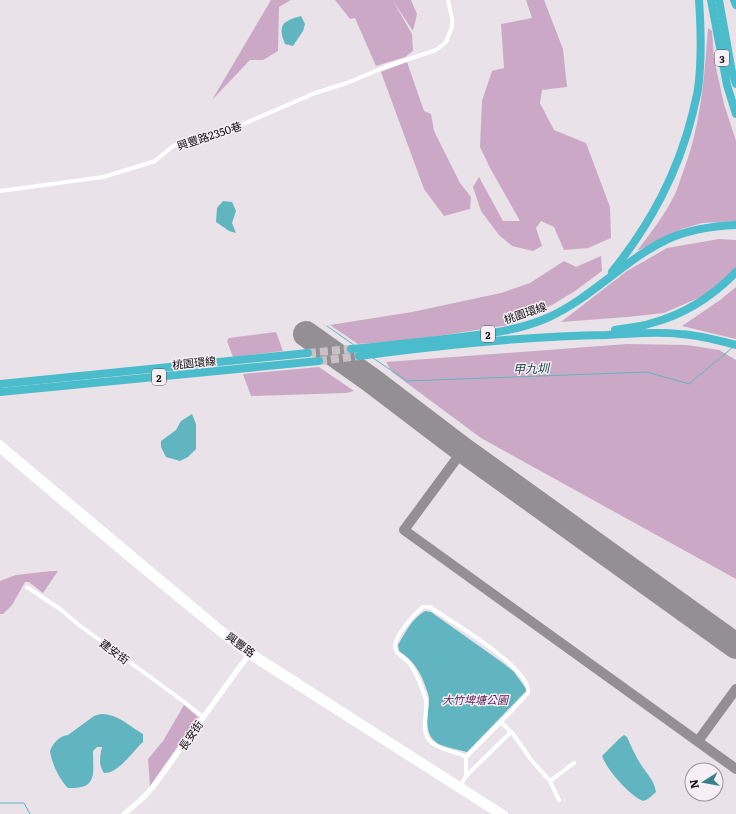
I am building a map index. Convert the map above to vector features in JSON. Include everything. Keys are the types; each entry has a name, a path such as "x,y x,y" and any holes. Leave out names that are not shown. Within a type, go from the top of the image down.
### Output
{"highway":[{"path":"603,283 641,233 665,191 688,134 698,89 701,41 699,0"},
{"name":"3","path":"711,0 727,85 736,114"},
{"name":"3","path":"719,0 732,72 736,84"},
{"path":"734,0 736,5"},
{"name":"桃園環線","path":"590,334 361,352 516,329 548,318 570,305 647,251 669,238 692,230 716,226 736,225"},
{"path":"590,334 650,324 671,317 709,297 736,272"},
{"path":"590,334 679,333 706,337 735,344"},
{"name":"桃園環線","path":"0,384 308,354"},
{"name":"桃園環線","path":"0,392 319,361"}],"main road":[{"name":"興豐路","path":"0,443 250,654 505,814"},
{"name":"興豐路","path":"0,450 119,550 250,654 497,814"}],"street":[{"name":"興豐路2350巷","path":"0,191 103,177 136,168 155,161 173,146 225,132 315,92 347,83 436,50 446,42 452,27 448,0"},
{"name":"建安街","path":"27,587 60,609 79,625 203,717"},
{"path":"466,757 432,743 427,737 425,731 426,700 418,676 409,662 396,652 396,643 405,627 416,612 423,607 430,607 506,659 528,684 528,693 466,757 466,776"},
{"name":"長安街","path":"124,814 143,798 153,787 250,654"},
{"path":"501,722 511,732 532,761 550,781 559,800"},
{"path":"461,786 466,776 511,732"},
{"path":"550,781 574,763"}],"shaded area":[{"path":"271,0 291,0 279,7 278,51 263,60 250,60 212,100"},
{"path":"335,0 411,0 417,14 413,31 393,1 412,34 413,51 405,57 376,66 355,18 350,19"},
{"path":"526,0 544,0 563,49 567,87 542,90 540,103 554,130 586,143 610,207 611,238 588,248 564,250 554,227 541,221 536,228 542,246 533,251 512,246 499,235 481,211 473,187 479,177 503,221 520,221 480,147 482,101 492,71 504,68 501,24 532,18"},
{"path":"708,28 712,31 714,59 724,104 736,141 736,221 702,223 682,229 637,251 661,219 673,198 694,139 701,103"},
{"path":"407,62 424,111 431,114 434,131 460,183 471,197 470,209 444,216 424,189 381,72"},
{"path":"719,239 736,240 736,270 703,296 664,313 561,322 627,271 667,248"},
{"path":"601,256 602,271 575,291 552,305 509,325 412,340 358,344 330,325 412,312 501,293 530,283 564,261 576,267"},
{"path":"736,287 736,339 682,326 720,300"},
{"path":"276,332 283,351 233,357 227,341 229,338"},
{"path":"627,344 687,345 719,350 736,360 736,579 481,438 392,372 386,362"},
{"path":"319,367 354,391 346,393 251,396 243,374"},
{"path":"58,571 43,593 29,582 25,582 12,605 3,614 0,614 0,581 16,575"},
{"path":"184,705 198,717 150,786 148,759 163,741"}],"water":[{"path":"301,16 305,24 303,31 293,46 285,44 282,32 283,25 290,20"},
{"path":"223,201 232,202 236,211 232,223 236,233 229,231 216,222 217,208"},
{"path":"192,414 196,424 196,449 188,457 180,461 166,457 161,447 161,441 176,430 181,421"},
{"name":"大竹埤塘公園","path":"425,611 431,612 503,663 514,672 527,690 467,752 443,746 432,739 429,734 427,722 429,698 424,682 412,662 399,651 398,645 407,630 416,618"},
{"path":"101,714 118,718 143,734 143,742 115,770 104,773 100,764 102,747 97,747 93,751 93,773 89,783 78,788 68,788 54,766 50,751 51,748 59,738 68,735 94,716"},
{"path":"624,735 627,737 637,758 652,780 655,788 656,792 648,799 643,801 637,798 619,782 602,756"}],"waterway":[{"name":"甲九圳","path":"327,326 354,345"},
{"name":"甲九圳","path":"373,358 407,381 647,372 689,384 732,348"},
{"path":"0,803 24,803 30,814"}],"taxiway":[{"path":"463,450 404,530 736,769"},
{"path":"698,741 736,689"}],"runway":[{"path":"306,334 371,380 463,450 736,646"}],"tunnel":[{"path":"308,353 351,349"},
{"path":"319,361 359,356"}]}
